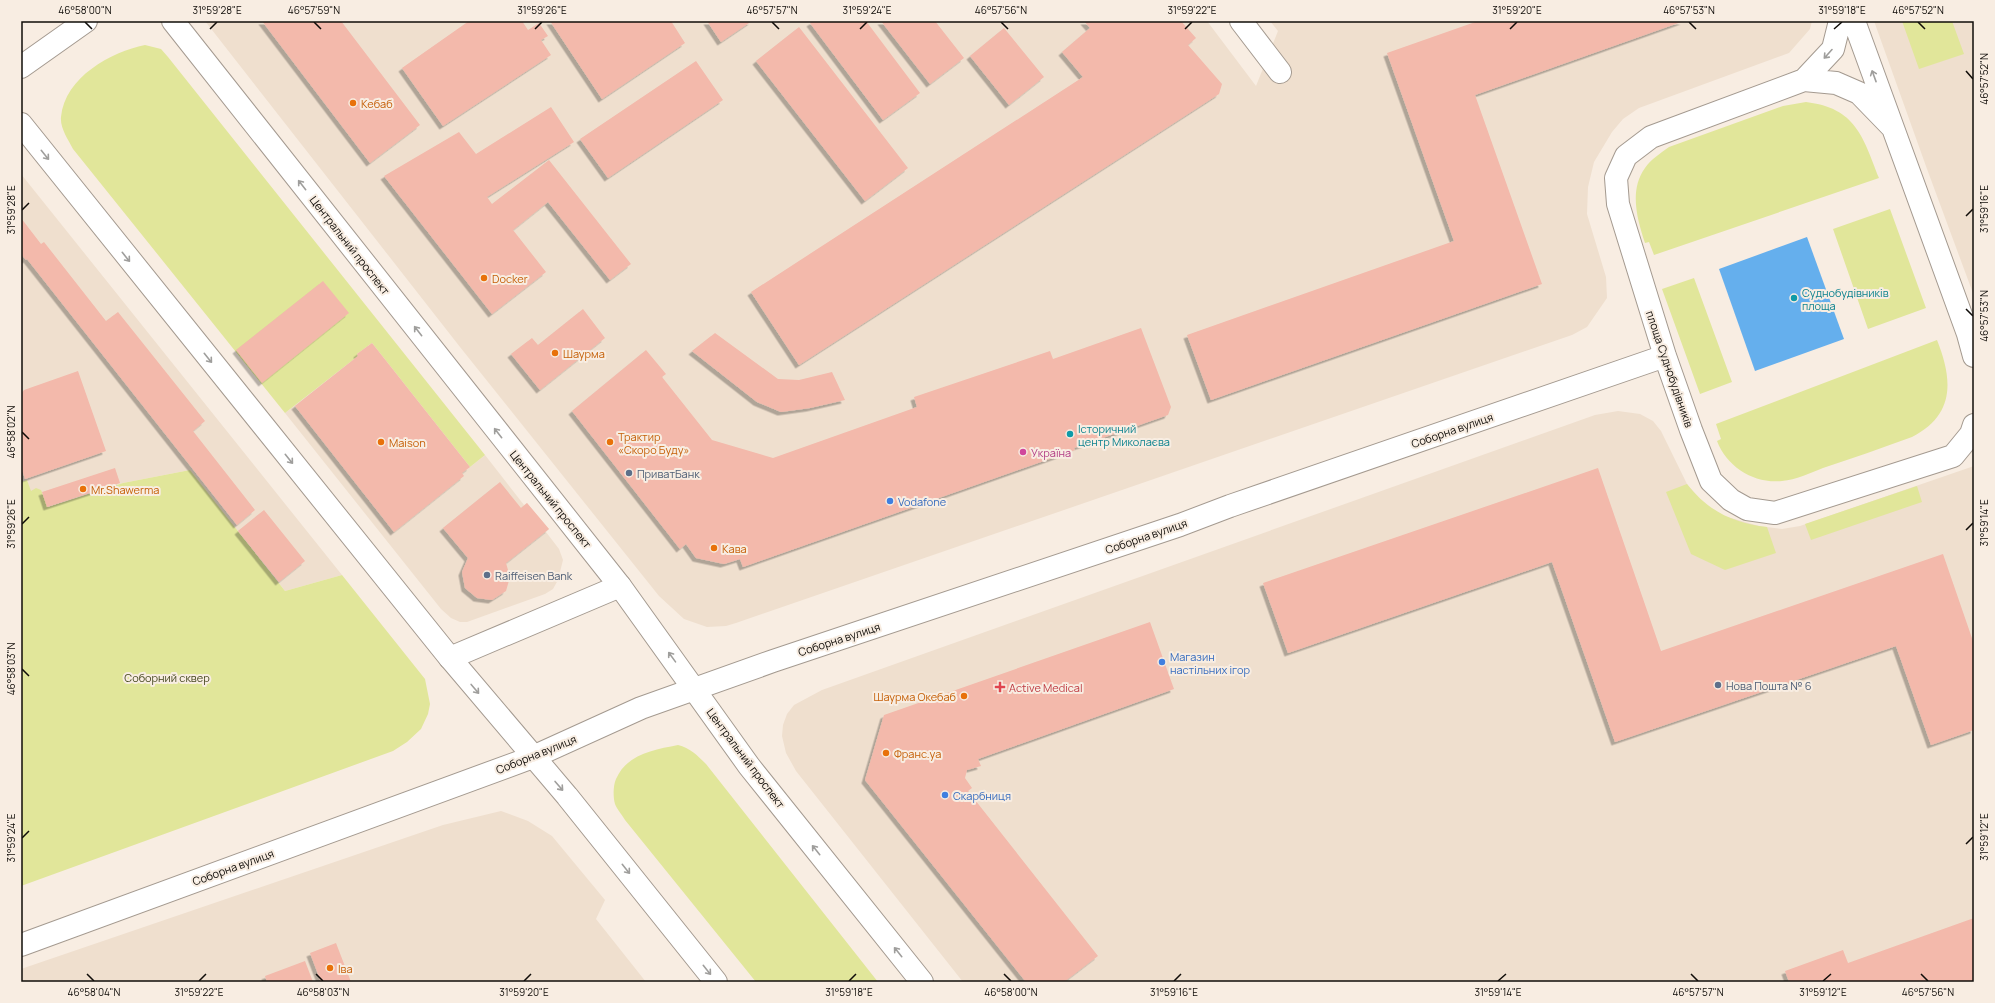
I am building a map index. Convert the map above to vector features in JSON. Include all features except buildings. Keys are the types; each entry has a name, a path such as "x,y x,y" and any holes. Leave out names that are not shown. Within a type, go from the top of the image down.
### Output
{"street":[{"path":"21,67 86,21"},
{"name":"Центральний проспект","path":"173,21 620,586 750,766 922,982"},
{"path":"1240,21 1280,72"},
{"name":"площа Суднобудівників","path":"1804,80 1833,49 1840,21"},
{"path":"1854,21 1891,126"},
{"name":"площа Суднобудівників","path":"1974,356 1968,334 1891,126 1859,93 1836,83 1804,80 1651,137 1626,156 1616,178 1618,204 1665,356 1691,430 1711,481 1731,500 1747,509 1775,513 1953,456 1970,434 1974,425"},
{"path":"21,124 450,658 572,802 716,982"},
{"name":"Соборна вулиця","path":"21,945 533,757 641,708 1180,525 1230,506 1665,356"},
{"path":"450,658 620,586"}],"shaded area":[{"path":"205,21 1207,21 1256,86 1278,31 1270,21 1812,21 1810,29 1789,53 1639,108 1623,119 1612,132 1594,162 1588,187 1587,214 1606,277 1607,298 1587,327 1572,335 736,623 726,626 707,627 684,619 659,596 460,347"},
{"path":"1874,21 1974,21 1974,296 1927,169"},
{"path":"21,174 342,575 285,591 190,470 123,483 47,507 42,492 30,491 27,480 21,482"},
{"path":"372,343 470,467 485,455 524,505 527,503 549,529 546,532 559,549 563,560 558,580 553,589 545,594 467,622 460,622 451,618 441,609 285,413 358,356 357,354"},
{"path":"1618,411 1640,414 1653,421 1661,431 1687,484 1704,504 1724,516 1759,526 1782,529 1800,526 1974,466 1974,982 963,982 796,771 786,753 782,736 783,725 787,714 794,705 822,690 1595,415"},
{"path":"501,811 528,821 552,836 605,900 596,919 646,982 21,982 21,969 443,825"}],"green space":[{"path":"1902,21 1952,21 1964,54 1919,69"},
{"path":"145,45 161,49 168,57 485,455 470,467 372,343 357,354 358,356 285,413 73,149 61,121 64,103 71,90 80,78 105,60 132,48"},
{"path":"1806,102 1823,105 1847,118 1862,138 1879,178 1654,255 1649,242 1645,243 1639,224 1636,205 1637,186 1640,177 1650,162 1669,147 1783,106"},
{"path":"1890,209 1926,308 1868,329 1833,229"},
{"path":"1694,278 1732,382 1700,394 1662,289"},
{"path":"1937,340 1946,369 1947,395 1943,407 1936,418 1926,428 1912,437 1798,478 1782,481 1761,480 1743,472 1727,459 1717,441 1721,439 1716,424"},
{"name":"Соборний сквер","path":"190,470 285,591 342,575 425,679 430,704 428,714 421,729 407,742 393,751 21,886 21,482 27,480 31,491 36,488 41,490 48,507 123,483"},
{"path":"1687,484 1704,502 1722,514 1732,519 1767,527 1776,553 1725,570 1691,554 1666,492"},
{"path":"1917,486 1922,502 1811,540 1805,524"},
{"path":"678,745 690,750 706,764 878,982 756,982 625,820 615,804 615,782 627,764 642,754 650,751"}],"water":[{"path":"1807,237 1844,339 1755,371 1719,269"}],"place":[{"name":"Кебаб","path":"353,103"},
{"name":"Docker","path":"484,278"},
{"name":"Суднобудівників площа","path":"1794,298"},
{"name":"Шаурма","path":"555,353"},
{"name":"Історичний центр Миколаєва","path":"1070,434"},
{"name":"Maison","path":"381,442"},
{"name":"Трактир «Скоро Буду»","path":"610,442"},
{"name":"Україна","path":"1023,452"},
{"name":"ПриватБанк","path":"629,473"},
{"name":"Mr.Shawerma","path":"83,489"},
{"name":"Vodafone","path":"890,501"},
{"name":"Кава","path":"714,548"},
{"name":"Raiffeisen Bank","path":"487,575"},
{"name":"Магазин настільних ігор","path":"1162,662"},
{"name":"Нова Пошта № 6","path":"1718,685"},
{"name":"Active Medical","path":"1000,687"},
{"name":"Шаурма Окебаб","path":"964,696"},
{"name":"Франс.уа","path":"886,753"},
{"name":"Скарбниця","path":"945,795"},
{"name":"Іва","path":"330,968"}]}
